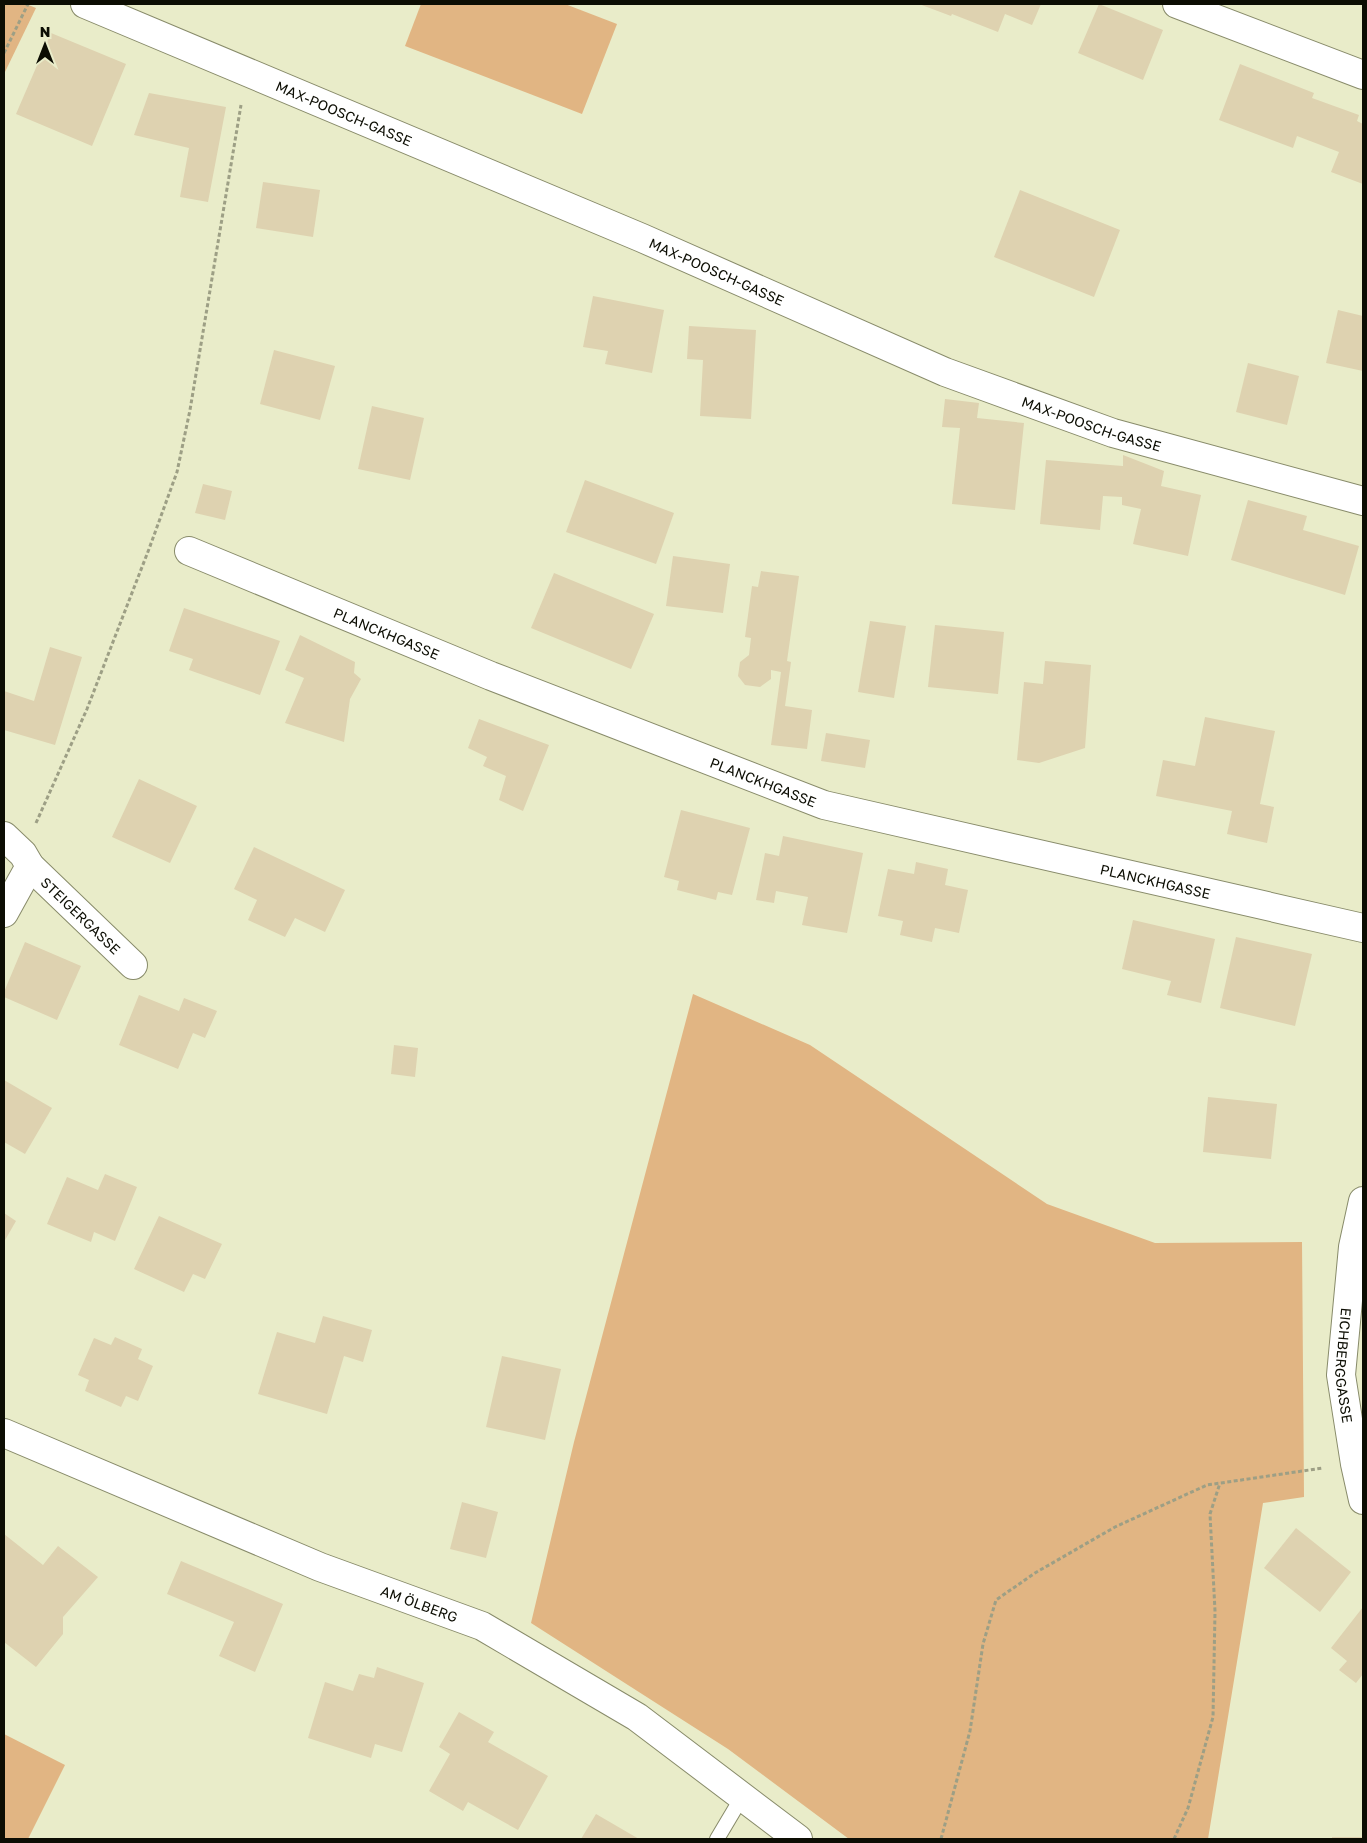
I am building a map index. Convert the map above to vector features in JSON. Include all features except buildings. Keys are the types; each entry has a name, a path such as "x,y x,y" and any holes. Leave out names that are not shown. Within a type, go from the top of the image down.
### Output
{"street":[{"name":"MAX-POOSCH-GASSE","path":"85,4 642,238 944,372 1113,433 1363,501"},
{"path":"1177,4 1363,75"},
{"name":"PLANCKHGASSE","path":"190,550 490,676 824,805 1363,928"},
{"name":"STEIGERGASSE","path":"4,913 19,852"},
{"name":"STEIGERGASSE","path":"19,852 133,965"},
{"name":"EICHBERGGASSE","path":"1363,1201 1353,1248 1341,1375 1354,1464 1363,1500"},
{"name":"AM ÖLBERG","path":"4,1433 320,1567 482,1626 637,1717 798,1839"}],"lane":[{"path":"717,1839 742,1797"}],"path":[{"path":"4,53 28,4"},
{"path":"19,852 87,709 177,472 190,410 247,72"},
{"path":"941,1839 970,1731 983,1644 996,1600 1035,1573 1115,1527 1207,1485 1354,1464"},
{"path":"1174,1839 1188,1808 1213,1717 1215,1611 1210,1514 1220,1483"}],"shaded area":[{"path":"4,4 26,4 36,8 4,74"},
{"path":"421,4 565,4 617,24 582,114 405,46"},
{"path":"693,994 810,1045 1047,1204 1155,1243 1302,1242 1304,1497 1263,1503 1208,1839 849,1839 728,1749 531,1623 574,1442"},
{"path":"4,1734 65,1765 28,1839 4,1839"}]}
